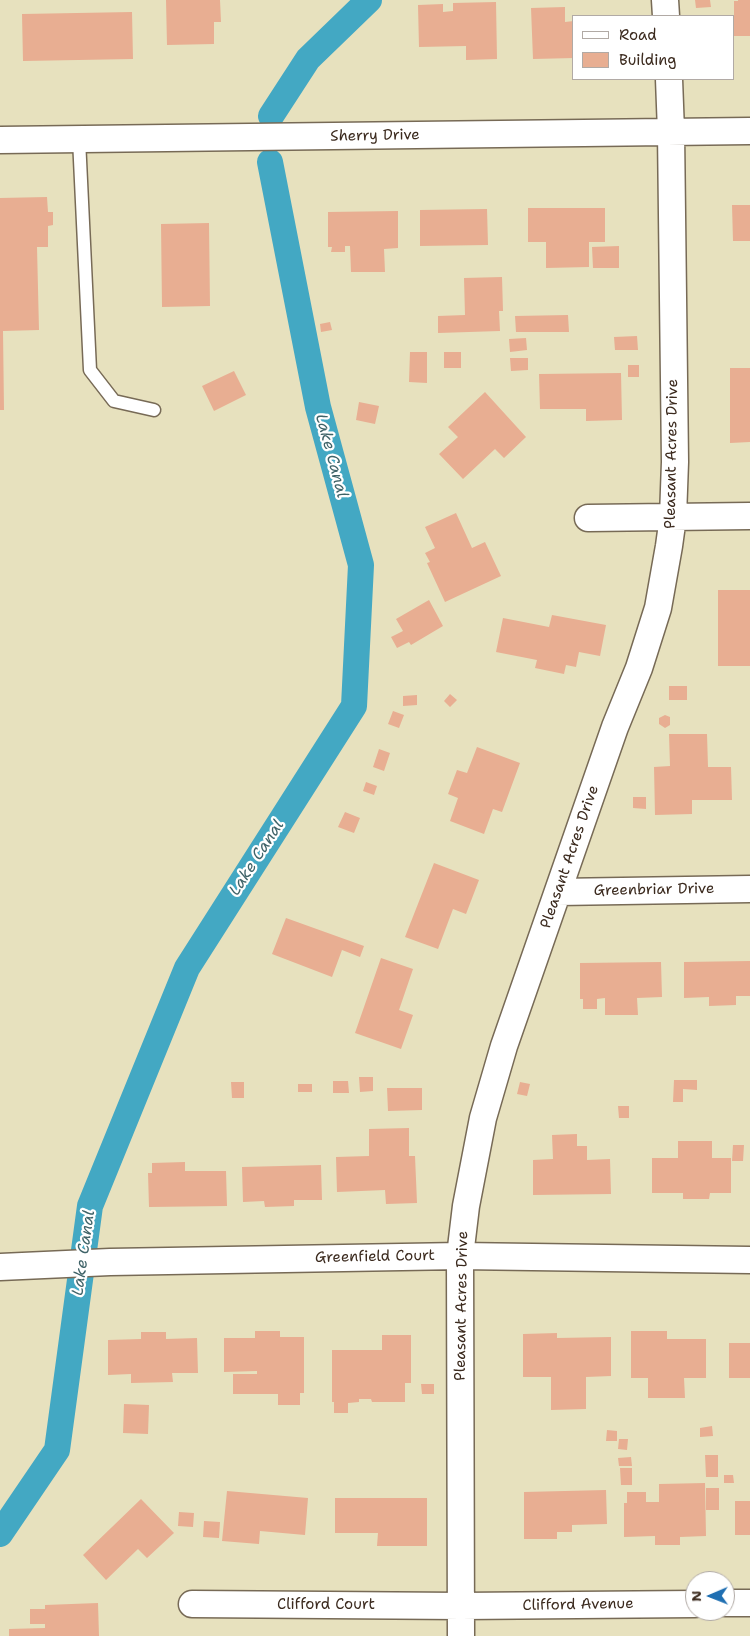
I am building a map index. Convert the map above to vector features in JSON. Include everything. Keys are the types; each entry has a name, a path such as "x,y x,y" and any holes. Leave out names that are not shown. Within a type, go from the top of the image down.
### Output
{"street":[{"path":"666,0 666,15"},
{"name":"Pleasant Acres Drive","path":"461,1636 460,1256 466,1206 483,1118 504,1046 615,727 639,668 658,608 670,546 675,462 669,80"},
{"name":"Sherry Drive","path":"0,140 750,131"},
{"path":"588,518 750,516"},
{"name":"Greenbriar Drive","path":"558,892 750,889"},
{"name":"Greenfield Court","path":"0,1267 110,1262 460,1256 750,1260"},
{"path":"735,1603 750,1603"},
{"name":"Clifford Court","path":"192,1604 461,1606"},
{"name":"Clifford Avenue","path":"461,1606 685,1604"}],"lane":[{"path":"80,139 90,370 114,401 154,410"}],"building":[{"path":"166,0 220,0 221,22 214,22 214,44 167,45"},
{"path":"695,0 710,0 711,7 696,8"},
{"path":"750,0 750,36 735,36 734,1"},
{"path":"496,2 497,59 466,60 466,46 419,47 418,5 443,4 443,12 453,11 453,3"},
{"path":"565,7 565,22 572,21 572,58 533,59 531,8"},
{"path":"132,12 133,59 23,61 22,14"},
{"path":"47,197 48,212 53,212 53,225 48,226 48,247 37,247 39,330 3,331 4,410 0,410 0,198"},
{"path":"732,205 750,205 750,241 733,241"},
{"path":"528,208 605,208 605,242 589,242 589,267 546,268 546,242 528,242"},
{"path":"487,209 488,245 420,246 420,210"},
{"path":"398,211 398,248 384,249 385,272 351,272 350,246 345,246 345,252 331,252 332,247 328,247 328,212"},
{"path":"209,223 210,306 162,307 161,224"},
{"path":"619,246 619,268 593,268 592,247"},
{"path":"502,277 503,311 499,311 500,331 438,333 438,316 465,315 464,278"},
{"path":"568,315 569,332 516,332 515,316"},
{"path":"330,322 332,330 321,332 320,324"},
{"path":"637,336 638,350 615,350 614,337"},
{"path":"526,338 527,350 510,352 509,339"},
{"path":"410,352 427,352 427,383 409,382"},
{"path":"444,352 461,352 461,368 444,368"},
{"path":"510,358 528,358 528,370 511,371"},
{"path":"628,365 639,365 639,377 628,377"},
{"path":"730,368 750,368 750,442 730,443"},
{"path":"234,371 246,395 214,411 202,386"},
{"path":"621,373 622,420 586,421 586,409 540,409 539,374"},
{"path":"485,392 526,437 504,458 495,449 463,479 439,454 458,437 448,427"},
{"path":"359,402 379,406 375,424 356,420"},
{"path":"456,513 472,548 485,542 501,576 445,602 427,563 430,562 425,553 435,548 425,527"},
{"path":"718,590 750,590 750,666 718,666"},
{"path":"429,600 443,626 411,645 409,642 397,648 391,637 403,631 396,619"},
{"path":"552,615 606,625 600,656 579,652 576,667 566,665 564,674 535,668 537,660 496,652 503,618 549,627"},
{"path":"669,686 687,686 687,700 669,700"},
{"path":"450,694 457,700 450,707 444,701"},
{"path":"417,695 417,705 403,706 403,696"},
{"path":"393,711 404,715 399,728 388,724"},
{"path":"665,715 670,717 670,725 665,728 659,724 659,718"},
{"path":"669,734 707,734 708,767 731,767 732,800 692,800 692,814 655,815 654,767 670,766"},
{"path":"477,747 520,763 502,812 493,809 484,834 450,821 458,798 448,794 457,770 467,773"},
{"path":"379,749 390,753 384,771 373,767"},
{"path":"366,782 377,786 374,795 363,791"},
{"path":"633,797 646,797 646,809 633,808"},
{"path":"345,812 360,818 354,833 338,827"},
{"path":"434,863 479,880 466,914 453,909 438,949 405,937"},
{"path":"286,918 364,946 360,957 342,950 332,977 272,954"},
{"path":"381,958 413,969 399,1010 413,1015 401,1049 355,1033"},
{"path":"750,961 750,996 736,996 736,1005 709,1006 709,997 684,998 684,962"},
{"path":"661,962 662,997 637,998 638,1015 605,1015 605,998 597,999 597,1009 583,1009 583,999 580,999 580,963"},
{"path":"359,1077 373,1077 373,1091 360,1092"},
{"path":"674,1080 697,1080 697,1090 683,1089 683,1102 673,1102"},
{"path":"333,1081 348,1081 349,1093 333,1093"},
{"path":"231,1082 244,1082 244,1098 232,1098"},
{"path":"520,1082 530,1084 527,1096 517,1094"},
{"path":"298,1084 312,1084 312,1092 298,1092"},
{"path":"387,1088 422,1088 422,1110 388,1111"},
{"path":"618,1106 629,1106 629,1118 619,1118"},
{"path":"409,1128 409,1156 415,1156 417,1203 386,1204 385,1190 337,1192 336,1157 369,1156 369,1129"},
{"path":"577,1134 577,1146 587,1146 587,1160 610,1159 611,1194 533,1195 533,1160 553,1159 552,1135"},
{"path":"678,1141 712,1141 712,1158 731,1158 731,1193 710,1193 709,1199 683,1199 683,1193 652,1193 652,1158 678,1158"},
{"path":"733,1145 744,1145 743,1161 732,1161"},
{"path":"185,1162 185,1171 226,1171 227,1206 149,1207 148,1173 152,1173 152,1163"},
{"path":"321,1165 322,1200 294,1200 294,1206 265,1207 264,1201 243,1202 242,1167"},
{"path":"255,1331 280,1331 280,1337 304,1337 304,1393 300,1393 300,1405 278,1405 278,1394 233,1394 233,1374 257,1374 257,1371 224,1372 224,1338 255,1338"},
{"path":"631,1331 667,1331 667,1339 706,1339 706,1378 684,1378 685,1398 648,1398 648,1378 631,1378"},
{"path":"141,1332 166,1332 166,1339 197,1338 198,1373 172,1373 173,1382 131,1383 131,1374 108,1375 108,1340 141,1339"},
{"path":"557,1333 557,1338 611,1337 611,1376 586,1377 586,1409 551,1410 551,1377 523,1377 523,1334"},
{"path":"382,1335 411,1335 411,1383 405,1383 405,1402 372,1402 371,1399 359,1399 359,1402 348,1403 348,1413 334,1413 334,1402 332,1402 332,1350 382,1350"},
{"path":"729,1343 750,1343 750,1378 729,1378"},
{"path":"421,1384 434,1384 434,1394 422,1394"},
{"path":"124,1404 149,1405 148,1434 123,1433"},
{"path":"712,1426 713,1436 700,1437 700,1428"},
{"path":"607,1430 617,1431 617,1441 606,1441"},
{"path":"619,1439 628,1439 627,1450 618,1449"},
{"path":"705,1455 718,1455 718,1477 706,1477"},
{"path":"631,1457 632,1466 619,1466 618,1458"},
{"path":"620,1468 632,1468 632,1485 621,1485"},
{"path":"724,1475 733,1475 734,1483 724,1483"},
{"path":"705,1483 706,1536 680,1537 680,1545 655,1545 655,1536 624,1537 624,1503 627,1503 627,1492 646,1492 646,1502 659,1502 659,1484"},
{"path":"706,1488 719,1488 719,1510 706,1510"},
{"path":"606,1490 607,1524 572,1525 572,1532 557,1532 557,1539 524,1539 524,1492"},
{"path":"227,1491 308,1498 305,1535 260,1531 259,1544 222,1541"},
{"path":"335,1498 427,1498 427,1546 377,1546 378,1533 335,1533"},
{"path":"141,1499 174,1533 147,1558 138,1549 106,1580 83,1555"},
{"path":"735,1501 750,1501 750,1535 735,1535"},
{"path":"179,1512 194,1513 193,1527 178,1526"},
{"path":"204,1521 220,1522 219,1538 203,1537"},
{"path":"98,1603 99,1636 9,1636 9,1629 45,1628 45,1624 30,1624 30,1609 45,1609 45,1605"}],"waterway":[{"name":"Lake Canal","path":"271,116 308,59 369,0"},
{"name":"Lake Canal","path":"0,1534 57,1450 90,1206 187,968 354,706 361,565 318,407 270,162"}]}
